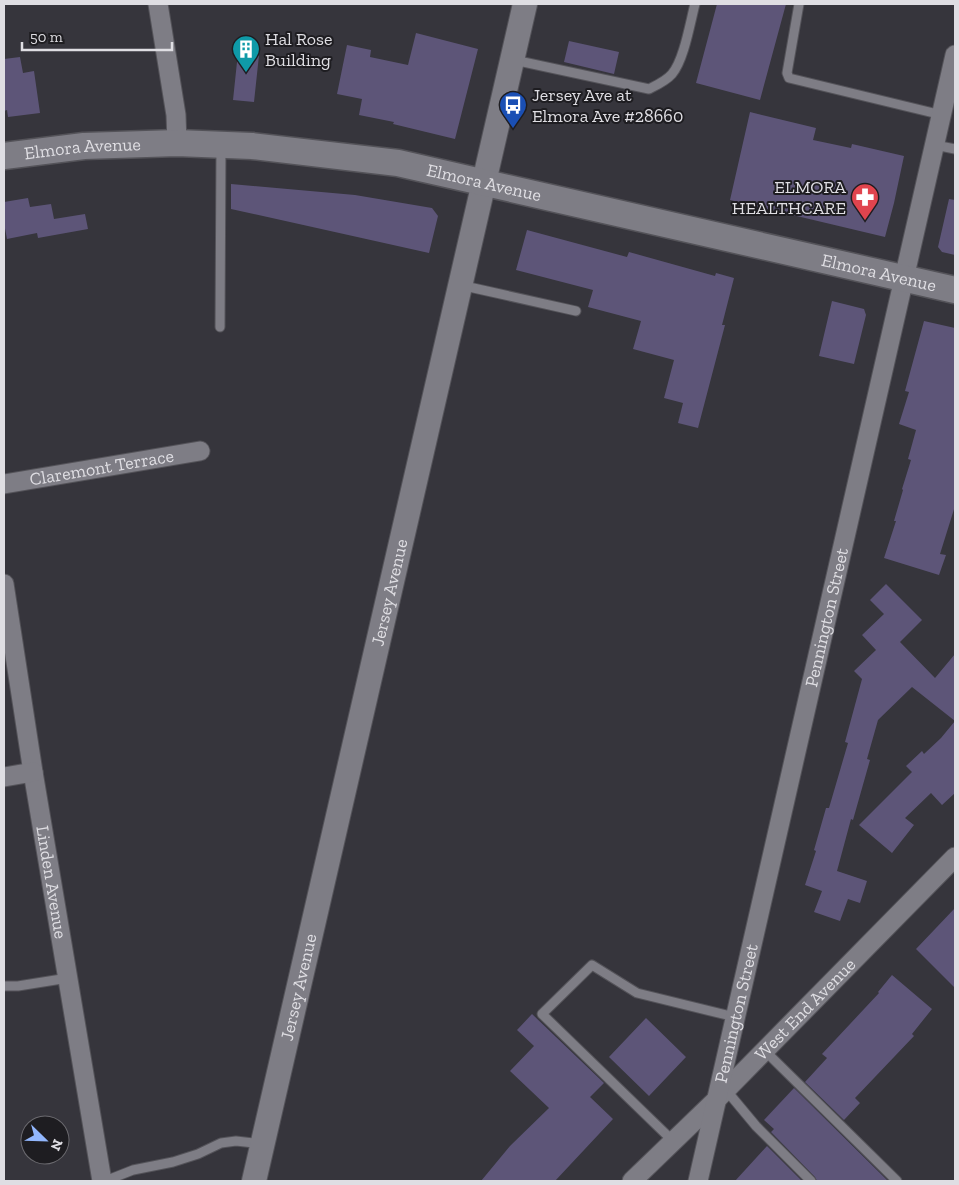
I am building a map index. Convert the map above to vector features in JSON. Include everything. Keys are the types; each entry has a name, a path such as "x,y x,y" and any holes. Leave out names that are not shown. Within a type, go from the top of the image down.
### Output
{"main road":[{"name":"Elmora Avenue","path":"4,156 84,146 177,143 252,146 398,163 955,290"}],"street":[{"path":"158,4 176,115 177,143"},
{"name":"Jersey Avenue","path":"254,1181 484,183 512,60 522,4"},
{"name":"Pennington Street","path":"698,1181 721,1096 735,1017 955,55"},
{"name":"Claremont Terrace","path":"4,484 200,451"},
{"name":"Linden Avenue","path":"4,584 33,772 103,1181"},
{"path":"4,777 33,772"},
{"name":"West End Avenue","path":"632,1181 721,1096 955,857"}],"lane":[{"path":"512,60 649,89 671,75 679,63 695,4"},
{"path":"799,4 787,73 790,78 942,115"},
{"path":"220,327 221,145"},
{"path":"935,145 955,149"},
{"path":"460,285 576,310"},
{"path":"674,1142 542,1014 592,965 637,993 735,1017"},
{"path":"4,986 18,986 68,978"},
{"path":"765,1051 897,1181"},
{"path":"721,1096 756,1126 811,1181"},
{"path":"103,1181 133,1170 173,1162 198,1154 221,1143 236,1141 263,1144"}],"building":[{"path":"717,4 786,4 760,100 696,83"},
{"path":"416,33 478,49 455,139 393,124 394,122 359,115 362,99 337,94 347,45 371,50 370,57 408,65"},
{"path":"569,41 619,52 614,74 564,62"},
{"name":"Hal Rose Building","path":"239,43 260,46 254,102 233,100"},
{"path":"20,57 23,73 34,71 40,113 8,117 7,110 4,111 4,59"},
{"path":"750,112 816,128 813,140 851,148 852,144 904,156 885,237 730,200"},
{"path":"231,184 355,195 432,208 438,216 429,253 231,209"},
{"path":"28,198 30,207 51,204 54,219 85,214 88,229 38,238 37,233 7,239 4,223 4,202"},
{"path":"949,199 955,200 955,255 942,252 938,247"},
{"path":"527,230 627,257 629,252 715,276 716,273 734,278 722,325 725,325 698,428 678,423 683,403 664,398 674,360 633,349 641,321 588,307 593,290 516,270"},
{"path":"832,301 864,309 866,315 854,364 819,356"},
{"path":"924,321 955,328 955,506 940,554 946,555 939,575 884,558 896,521 894,521 911,460 908,459 916,430 899,424 909,392 905,391"},
{"path":"886,584 922,620 900,642 935,678 955,654 955,721 912,687 878,720 867,759 870,760 837,871 867,881 860,903 848,899 840,921 814,912 822,891 805,885 816,851 814,850 826,808 829,808 848,743 845,742 862,679 854,671 876,650 862,635 884,614 870,600"},
{"path":"955,721 955,793 942,805 931,793 905,818 914,825 892,853 859,825 912,772 906,766 922,751 924,754"},
{"path":"955,908 955,988 916,949"},
{"path":"892,975 932,1009 912,1034 914,1036 855,1098 860,1103 844,1120 805,1082 827,1058 822,1054 879,993"},
{"path":"532,1014 604,1083 590,1097 613,1119 555,1181 481,1181 510,1146 549,1108 510,1071 534,1046 517,1030"},
{"path":"646,1018 686,1057 649,1096 609,1057"},
{"path":"794,1088 888,1181 817,1181 771,1132 774,1129 764,1120"},
{"path":"767,1146 802,1181 735,1181"}],"place":[{"name":"Hal Rose Building","path":"246,73"},
{"name":"Jersey Ave at Elmora Ave #28660","path":"513,129"},
{"name":"ELMORA HEALTHCARE","path":"865,221"}]}
